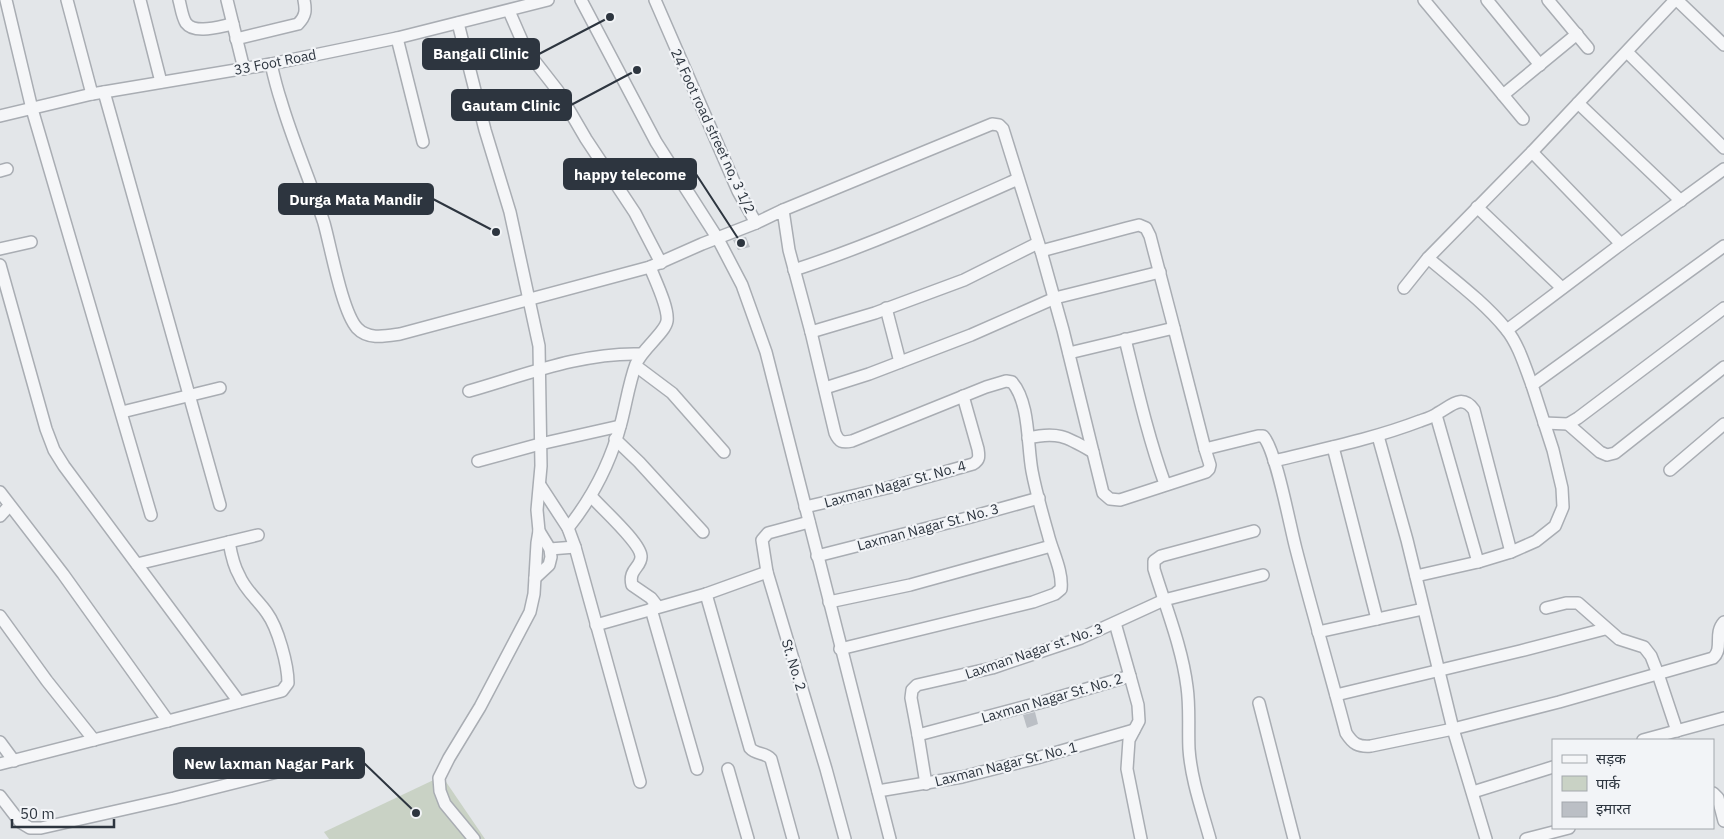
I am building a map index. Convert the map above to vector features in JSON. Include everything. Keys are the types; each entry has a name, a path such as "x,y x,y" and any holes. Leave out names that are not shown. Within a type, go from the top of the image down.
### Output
{"street":[{"path":"6,0 32,109 152,516"},
{"path":"67,0 92,94"},
{"path":"140,0 161,82"},
{"path":"179,0 186,22 191,28 200,29 233,24"},
{"path":"227,0 244,69"},
{"path":"236,39 298,24 303,19 306,11 304,0"},
{"name":"33 Foot Road","path":"0,116 92,94 244,69 397,38 509,11 544,0"},
{"path":"581,0 656,142 718,239 742,284 766,352 840,649 890,839"},
{"name":"24 Foot road street no, 3 1/2","path":"271,64 280,101 312,187 352,321 358,329 368,335 382,337 400,334 655,265 702,244 756,224 738,191 654,0"},
{"path":"1424,0 1522,119"},
{"path":"1487,0 1540,65"},
{"path":"1548,0 1588,48"},
{"path":"1404,288 1428,258 1532,152 1676,0 1724,45"},
{"path":"509,11 526,50 558,91 583,134 635,213 655,265 667,313 667,322 663,329 641,354 636,366 620,426 591,496 568,528"},
{"path":"458,23 485,130 510,212 539,346 540,371 540,485 537,510 539,531 534,594 530,612 522,631 439,778 440,791 445,804 474,839"},
{"path":"1503,96 1577,34"},
{"path":"397,38 423,142"},
{"path":"1627,52 1724,148"},
{"path":"104,92 220,505"},
{"path":"1578,103 1681,201"},
{"path":"756,224 783,210 992,124 999,125 1003,129 1039,247 1054,298 1103,493 1110,499 1120,500 1206,472 1209,469 1210,465 1160,272 1146,228 1139,226 1039,247 964,280 812,332"},
{"path":"1532,152 1621,244"},
{"path":"1507,330 1621,244 1724,170"},
{"path":"794,270 834,257 896,232 1018,179"},
{"path":"1477,207 1562,288"},
{"path":"783,210 789,250 812,332 838,440 844,443 877,432 963,396 1006,381 1012,382 1021,398 1032,470 1062,581 1061,589 1055,594 1033,602 840,649"},
{"path":"0,249 31,242"},
{"path":"1532,385 1724,246"},
{"path":"1416,576 1478,562 1511,552 1536,541 1555,526 1563,506 1562,488 1554,450 1532,385 1507,330 1492,314 1428,258"},
{"path":"0,265 46,429 54,450 239,702"},
{"path":"825,388 971,335 1054,298 1160,272"},
{"path":"886,308 900,362"},
{"path":"1544,423 1568,424 1578,418 1724,308"},
{"path":"1069,352 1174,328"},
{"path":"1125,339 1143,415 1165,484"},
{"path":"469,391 578,360 602,355 641,354"},
{"path":"636,366 672,393 724,452"},
{"path":"1568,424 1600,452 1607,455 1615,453 1724,367"},
{"path":"122,412 220,388"},
{"name":"Laxman Nagar St. No. 4","path":"805,507 891,488 978,461 980,456 963,396"},
{"path":"1274,461 1378,436 1436,415 1454,403 1463,402 1470,404 1474,410 1511,552"},
{"path":"1436,415 1478,562"},
{"path":"1670,470 1724,424"},
{"path":"478,461 540,444 620,426"},
{"path":"1028,438 1058,435 1074,441 1093,452"},
{"path":"1205,449 1258,436 1263,436 1267,440 1346,734 1352,743 1360,747 1453,729 1713,658 1722,650 1721,625 1724,622"},
{"path":"1378,436 1416,576 1453,729 1486,839"},
{"path":"615,439 639,462 703,532"},
{"path":"1333,446 1377,619"},
{"path":"540,485 568,528 576,548 640,782"},
{"path":"0,492 63,574 168,721"},
{"path":"591,496 639,549 640,561 630,578 632,584 652,598 697,769"},
{"name":"Laxman Nagar St. No. 3","path":"817,556 1039,498"},
{"path":"0,516 9,506"},
{"name":"St. No. 2","path":"809,522 764,536 762,546 767,572 826,770 844,839"},
{"path":"535,578 549,565 551,558 550,549 539,531"},
{"path":"1210,839 1192,769 1189,750 1190,709 1182,662 1154,569 1154,561 1161,556 1254,532"},
{"path":"137,564 258,535"},
{"path":"0,764 282,691 288,683 288,679 275,627 268,614 239,577 229,542"},
{"path":"829,602 910,585 1051,546"},
{"path":"550,549 576,548"},
{"path":"596,625 706,594 767,572"},
{"name":"Laxman Nagar st. No. 3","path":"918,735 911,698 912,690 917,685 992,668 1081,638 1164,600 1263,575"},
{"path":"706,594 750,748 753,751 768,755 771,759 793,839"},
{"path":"1546,608 1566,603 1578,603 1605,629 1619,639 1644,647 1651,656 1677,731"},
{"path":"1318,632 1424,608"},
{"path":"0,616 94,740"},
{"name":"Laxman Nagar st. No. 3","path":"1115,623 1130,676"},
{"path":"1336,695 1605,629"},
{"name":"Laxman Nagar St. No. 2","path":"918,735 1046,701 1130,676 1138,705 1139,721 1129,740 1127,770 1141,839"},
{"path":"1259,703 1294,839"},
{"path":"1647,739 1724,718"},
{"name":"Laxman Nagar St. No. 1","path":"878,791 962,777 1134,730"},
{"path":"918,735 926,784"},
{"path":"0,742 14,761"},
{"path":"0,796 20,822 30,828 41,828 174,798 313,763"},
{"path":"1473,792 1552,767"},
{"path":"728,769 748,839"},
{"path":"1714,795 1718,798 1724,821"},
{"path":"1526,839 1565,829"}],"green space":[{"path":"442,776 485,839 329,839 324,832"}],"building":[{"path":"746,237 750,247 738,250 733,240"},
{"path":"1035,712 1038,724 1027,728 1023,715"}],"place":[{"name":"Bangali Clinic","path":"610,17"},
{"name":"Gautam Clinic","path":"637,70"},
{"name":"Durga Mata Mandir","path":"496,232"},
{"name":"happy telecome","path":"741,243"},
{"name":"New laxman Nagar Park","path":"416,813"}]}
